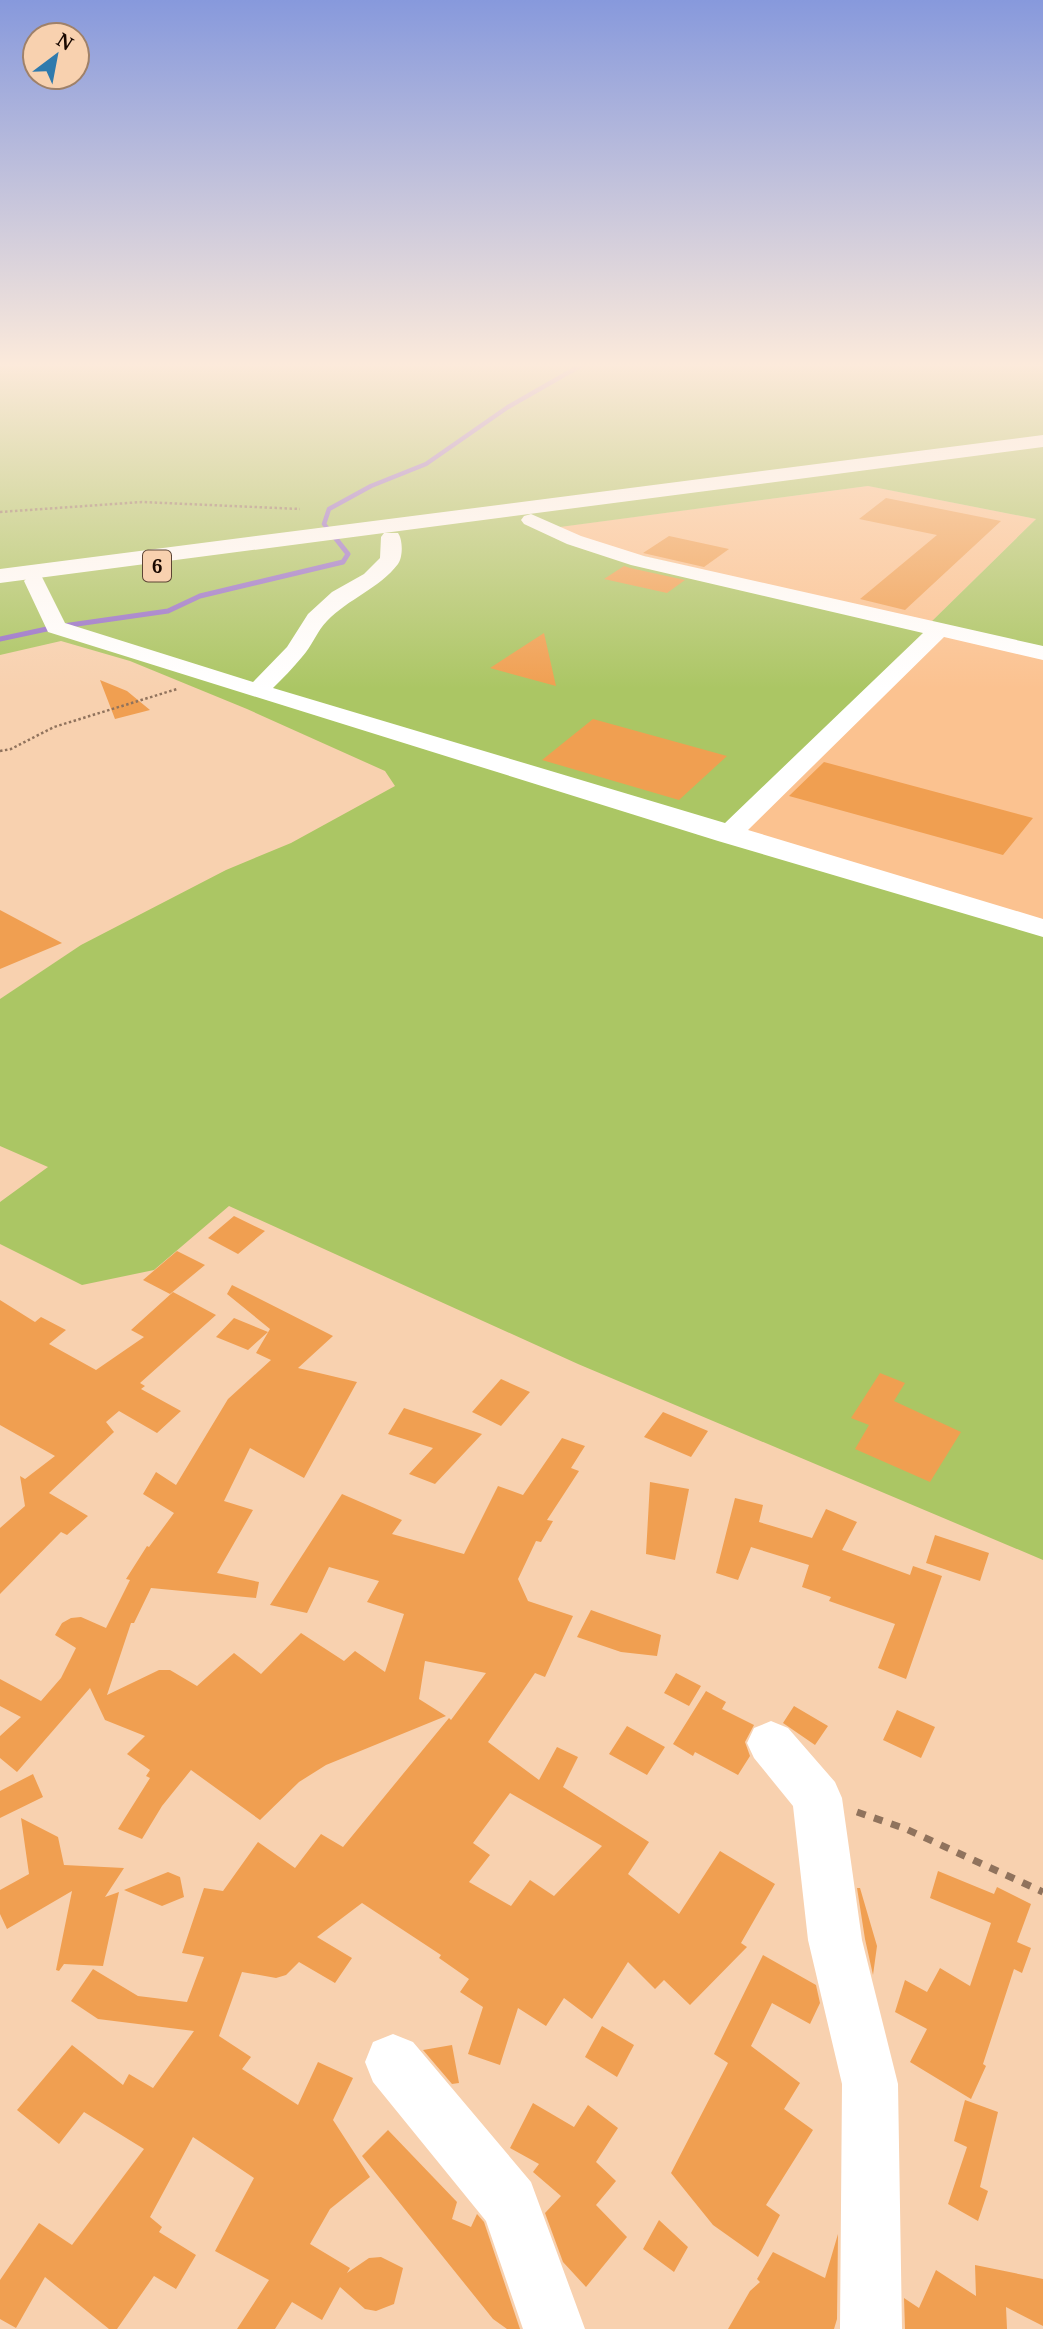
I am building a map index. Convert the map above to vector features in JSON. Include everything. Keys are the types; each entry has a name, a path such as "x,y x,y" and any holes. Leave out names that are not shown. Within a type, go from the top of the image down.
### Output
{"highway":[{"name":"6","path":"375,535 825,472"},
{"name":"6","path":"0,576 531,520 895,472"},
{"name":"6","path":"0,585 308,542"}],"street":[{"path":"531,520 574,540 638,561 1043,653"},
{"path":"257,691 295,651 316,619 340,597 371,578 390,560 375,535"},
{"path":"35,581 56,627 728,835 1043,928"},
{"path":"728,835 941,628"},
{"path":"771,1743 817,1798 835,1940 870,2084 871,2329"},
{"path":"393,2062 510,2203 554,2329"}],"path":[{"path":"0,512 142,502 300,509"},
{"path":"0,751 11,749 54,727 179,689"},
{"path":"817,1798 906,1829 1043,1892"}],"shaded area":[{"path":"868,486 1036,519 930,623 575,540 558,527"},
{"path":"943,634 1043,658 1043,922 737,833"}],"green space":[{"path":"0,472 1043,472 1043,658 943,634 738,832 1043,922 1043,1560 578,1364 229,1206 154,1270 82,1285 0,1244 0,1202 48,1167 0,1146 0,999 81,945 226,870 291,843 395,786 385,771 247,709 130,661 61,641 0,655","holes":["868,486 1036,519 930,623 575,540 560,527"]}],"building":[{"path":"886,498 1001,521 905,610 860,599 937,535 859,519"},
{"path":"669,536 729,549 704,567 643,553"},
{"path":"624,566 685,580 667,593 604,579"},
{"path":"544,633 556,686 490,668"},
{"path":"100,680 127,691 150,710 115,719"},
{"path":"593,719 727,756 679,800 542,760"},
{"path":"824,762 1033,818 1003,855 789,796"},
{"path":"0,910 62,943 0,969"},
{"path":"234,1216 265,1231 238,1254 208,1238"},
{"path":"177,1251 205,1265 170,1294 143,1280"},
{"path":"232,1285 333,1336 298,1368 357,1382 304,1478 250,1448 224,1501 253,1510 217,1573 259,1582 256,1598 151,1588 134,1623 131,1623 107,1695 159,1670 170,1670 197,1686 234,1653 261,1674 301,1633 344,1661 355,1651 385,1672 404,1614 367,1602 379,1581 329,1567 307,1613 270,1605 342,1494 402,1520 392,1534 464,1554 498,1486 523,1495 562,1438 585,1446 571,1468 579,1471 547,1520 553,1521 541,1542 536,1541 518,1579 528,1601 573,1616 545,1677 535,1673 488,1742 539,1780 557,1747 578,1757 563,1787 649,1842 628,1874 679,1914 720,1851 775,1884 741,1943 747,1947 690,2005 664,1980 655,1989 628,1962 592,2019 564,1998 546,2026 518,2008 500,2065 468,2054 483,2007 460,1992 469,1979 439,1958 441,1955 362,1903 317,1937 352,1958 335,1983 299,1962 286,1975 276,1978 242,1972 219,2036 251,2057 242,2069 298,2105 318,2062 353,2078 333,2120 370,2177 330,2209 310,2244 350,2268 347,2273 369,2258 381,2257 403,2268 394,2304 376,2311 365,2309 340,2287 322,2320 292,2302 275,2329 237,2329 269,2280 215,2251 254,2178 193,2137 150,2217 162,2227 159,2232 196,2255 176,2289 154,2276 117,2329 109,2329 45,2277 16,2328 0,2319 0,2280 39,2223 72,2245 144,2149 84,2112 59,2144 17,2110 72,2045 123,2085 129,2074 153,2088 194,2031 98,2019 71,2001 93,1969 138,1996 187,2002 204,1957 182,1953 204,1888 223,1891 258,1842 295,1868 321,1834 343,1847 449,1718 451,1720 486,1673 425,1661 419,1699 446,1716 326,1765 299,1782 260,1820 191,1770 162,1806 142,1839 118,1829 150,1778 146,1776 150,1770 127,1754 145,1736 105,1720 90,1688 17,1772 0,1758 0,1736 21,1717 0,1706 0,1679 41,1701 61,1678 76,1648 55,1635 62,1623 81,1617 106,1628 130,1580 126,1579 147,1546 149,1547 174,1513 143,1494 156,1472 176,1485 228,1399 271,1360 256,1353 270,1329 227,1294","holes":["510,1793 602,1846 554,1896 530,1880 511,1906 469,1882 490,1855 473,1843"]},
{"path":"173,1292 216,1315 140,1383 145,1386 141,1389 181,1411 157,1433 119,1411 106,1422 114,1432 49,1493 88,1516 67,1535 61,1532 0,1594 0,1528 25,1506 20,1476 25,1479 55,1456 0,1425 0,1300 35,1322 41,1317 66,1330 49,1344 96,1370 144,1337 131,1330"},
{"path":"234,1318 268,1332 248,1350 216,1337"},
{"path":"880,1373 905,1383 894,1401 961,1432 930,1482 855,1449 869,1425 851,1418"},
{"path":"501,1379 530,1392 501,1426 472,1412"},
{"path":"404,1408 482,1434 435,1484 409,1474 433,1448 388,1434"},
{"path":"663,1412 708,1431 691,1457 644,1437"},
{"path":"650,1482 689,1489 675,1560 646,1554"},
{"path":"735,1498 763,1505 759,1522 812,1538 826,1509 857,1522 842,1550 910,1575 913,1566 942,1576 906,1679 878,1668 895,1624 829,1601 831,1597 802,1587 809,1565 751,1547 738,1580 716,1573"},
{"path":"935,1535 989,1553 980,1581 926,1563"},
{"path":"591,1610 661,1635 657,1656 621,1652 577,1637"},
{"path":"676,1673 701,1686 689,1706 664,1693"},
{"path":"706,1691 726,1702 722,1709 754,1725 745,1742 750,1756 738,1775 695,1752 693,1756 673,1744"},
{"path":"794,1706 828,1726 815,1745 783,1723"},
{"path":"897,1710 935,1727 921,1758 883,1740"},
{"path":"627,1726 665,1747 647,1775 609,1754"},
{"path":"33,1774 43,1797 0,1818 0,1791"},
{"path":"21,1818 58,1837 64,1865 124,1868 105,1897 119,1892 103,1966 64,1964 59,1971 56,1970 72,1891 7,1929 0,1914 0,1890 29,1874"},
{"path":"938,1871 994,1894 997,1887 1031,1904 1017,1942 1031,1948 1022,1973 1014,1969 983,2064 986,2066 971,2099 910,2062 927,2029 895,2012 905,1980 927,1992 940,1968 970,1986 991,1923 930,1898"},
{"path":"168,1872 180,1877 184,1897 162,1906 124,1890"},
{"path":"857,1888 860,1888 877,1946 873,1975 865,1939"},
{"path":"763,1955 816,1985 820,2003 810,2024 772,2003 751,2046 800,2083 784,2109 813,2130 766,2205 780,2215 758,2257 713,2225 671,2173 728,2063 714,2054"},
{"path":"602,2026 634,2045 617,2077 585,2057"},
{"path":"452,2045 459,2083 452,2084 423,2050"},
{"path":"965,2100 998,2112 980,2187 988,2191 978,2221 948,2204 967,2147 954,2141"},
{"path":"533,2103 574,2127 588,2105 618,2128 596,2162 616,2181 596,2205 627,2237 586,2287 563,2262 545,2213 561,2196 533,2172 539,2164 510,2148"},
{"path":"388,2130 457,2202 452,2219 471,2227 477,2214 484,2222 520,2329 507,2329 493,2319 362,2156"},
{"path":"659,2220 688,2247 674,2272 643,2249"},
{"path":"838,2234 837,2319 834,2329 728,2329 750,2291 760,2282 757,2279 773,2252 825,2278"},
{"path":"975,2265 1043,2279 1043,2326 1006,2307 1007,2329 905,2329 904,2298 919,2308 936,2270 976,2296"}],"waterway":[{"path":"334,537 324,524 329,509 371,486 407,472"},
{"path":"0,639 56,627 168,611 200,596 343,562 348,554 333,535"}]}
